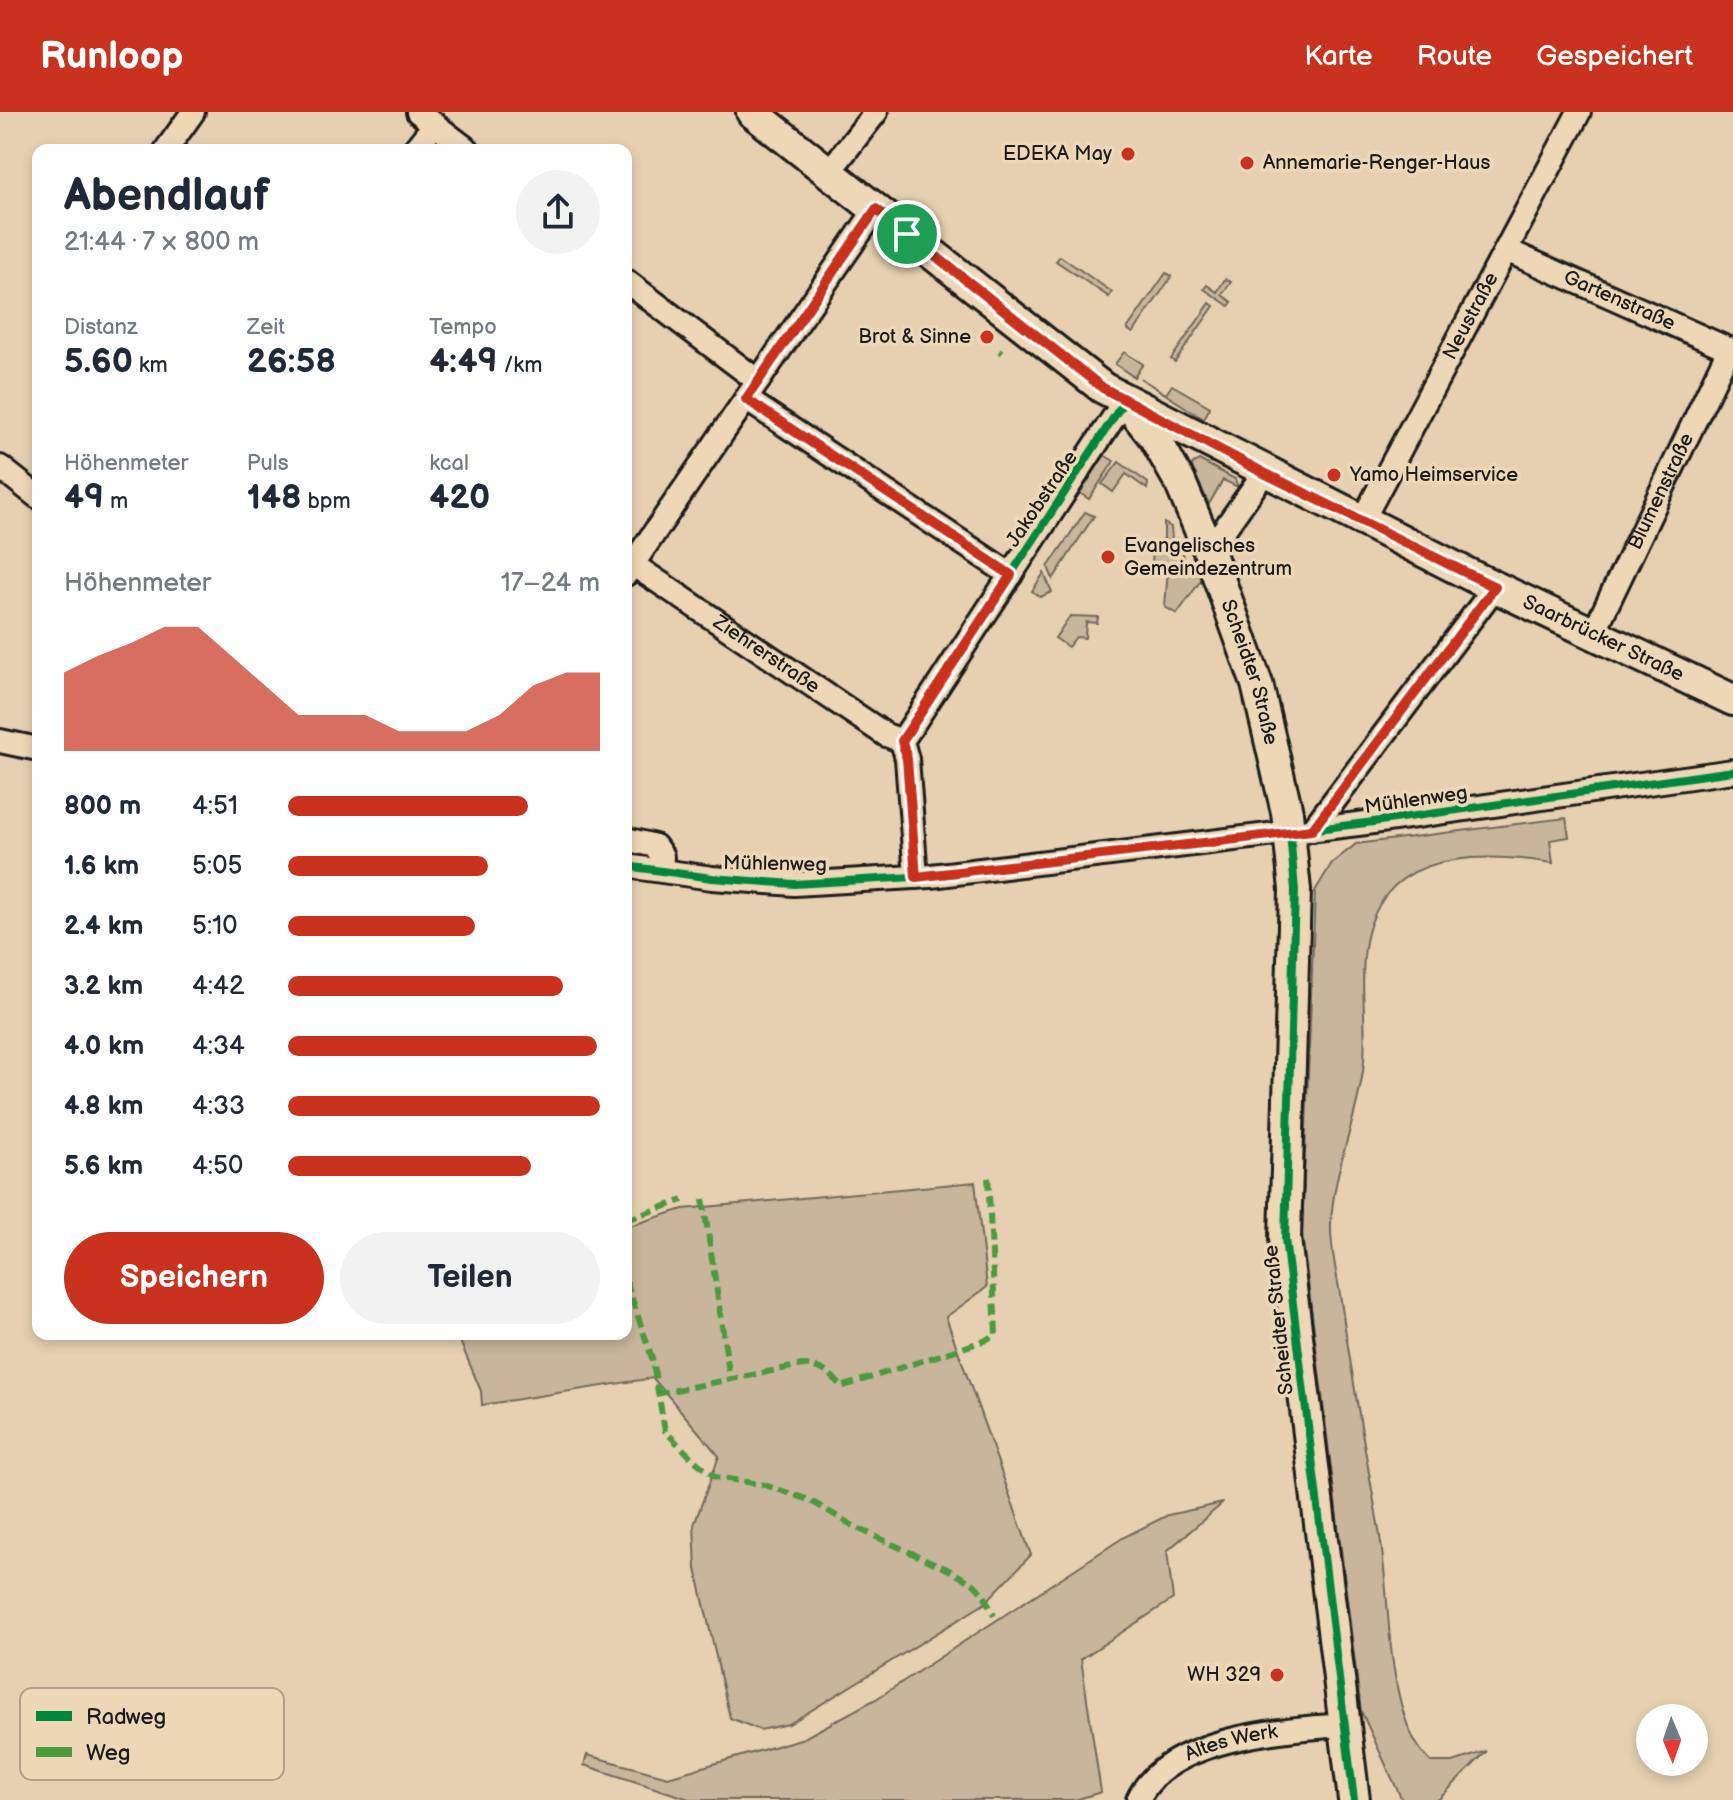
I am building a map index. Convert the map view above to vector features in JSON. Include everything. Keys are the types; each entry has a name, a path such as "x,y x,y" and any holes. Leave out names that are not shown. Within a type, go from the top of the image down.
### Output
{"main road":[{"name":"Saarbrücker Straße","path":"752,112 1062,359 1125,400 1264,473 1495,587 1733,700"},
{"name":"Scheidter Straße","path":"1125,400 1170,465 1209,551 1257,684 1301,832 1295,890 1285,1239 1354,1800"}],"street":[{"path":"170,144 193,112"},
{"path":"829,172 876,112"},
{"name":"Neustraße","path":"1362,521 1579,112"},
{"path":"416,144 426,118 460,144"},
{"path":"632,565 876,209"},
{"name":"Gartenstraße","path":"1506,250 1731,350"},
{"path":"632,286 752,390 1011,575"},
{"name":"Blumenstraße","path":"1593,634 1731,350"},
{"name":"Jakobstraße","path":"902,741 1125,400"},
{"path":"0,467 32,492"},
{"path":"1209,551 1264,473"},
{"name":"Ziehrerstraße","path":"632,571 873,727 902,741"},
{"path":"1301,832 1495,587"},
{"path":"0,741 32,748"},
{"path":"902,741 907,759 916,877"},
{"name":"Mühlenweg","path":"632,867 712,878 794,884 916,877 1301,832 1733,771"},
{"path":"632,840 655,846 662,856 661,870"},
{"name":"Altes Werk","path":"1138,1800 1144,1787 1157,1773 1217,1745 1263,1733 1345,1725"}],"shaded area":[{"path":"1060,256 1112,292 1109,297 1056,261"},
{"path":"1166,273 1172,276 1133,333 1127,329"},
{"path":"1225,279 1231,282 1222,295 1232,302 1229,306 1204,289 1207,285 1217,292"},
{"path":"1210,303 1214,306 1175,362 1171,359"},
{"path":"1124,352 1143,364 1134,377 1115,364"},
{"path":"1140,378 1166,394 1172,385 1210,407 1204,419"},
{"path":"1104,455 1114,461 1089,499 1080,493"},
{"path":"1199,460 1235,479 1238,487 1223,480 1209,504 1193,470 1192,465"},
{"path":"1119,462 1148,483 1147,489 1126,474 1113,492 1102,484"},
{"path":"1085,512 1094,516 1053,579 1048,567"},
{"path":"1164,523 1171,527 1172,542 1183,550 1185,572 1197,571 1204,576 1177,614 1165,607 1168,569 1152,568 1153,543 1164,539"},
{"path":"1044,573 1052,592 1040,597 1032,591"},
{"path":"1070,616 1098,617 1097,623 1086,622 1085,638 1076,637 1068,647 1055,638"},
{"path":"1566,818 1569,837 1550,840 1553,863 1511,858 1464,859 1442,862 1402,879 1387,894 1375,914 1364,957 1363,1071 1340,1166 1331,1234 1379,1530 1396,1682 1409,1728 1431,1762 1453,1762 1487,1751 1438,1800 1402,1800 1361,1711 1302,1233 1315,891 1332,863 1356,844"},
{"path":"975,1182 987,1287 946,1317 1031,1555 984,1604 789,1724 760,1730 730,1718 696,1569 694,1525 719,1456 653,1378 482,1405 481,1391 460,1340 632,1340 632,1225 683,1209"},
{"path":"1223,1503 1167,1551 1173,1599 1081,1659 1101,1792 1075,1800 692,1800 584,1765 587,1755 668,1777 804,1738 876,1699 1124,1537 1168,1515"}],"marked path":[{"path":"656,1394 802,1365 824,1371 841,1387 984,1341 996,1334 988,1175"},
{"path":"703,1199 730,1379"},
{"path":"632,1218 683,1200"},
{"path":"632,1299 652,1358 665,1431 694,1460 715,1477 765,1485 809,1500 859,1529 947,1569 974,1584 984,1595 994,1616"}],"cycle path":[{"path":"916,877 907,759 902,741 1125,400"},
{"path":"632,867 712,878 794,884 931,876 1366,823 1733,771"},
{"path":"1290,833 1295,890 1285,1239 1354,1800"}],"place":[{"name":"EDEKA May","path":"1128,154"},
{"name":"Annemarie-Renger-Haus","path":"1247,163"},
{"name":"Brot & Sinne","path":"987,337"},
{"name":"Yamo Heimservice","path":"1334,475"},
{"name":"Evangelisches Gemeindezentrum","path":"1108,557"},
{"name":"WH 329","path":"1277,1675"}],"route":[{"path":"876,209 907,234 1062,359 1103,388 1264,473 1495,587 1312,830 916,877 907,759 902,741 1011,575 746,399 838,260 876,209"}]}
